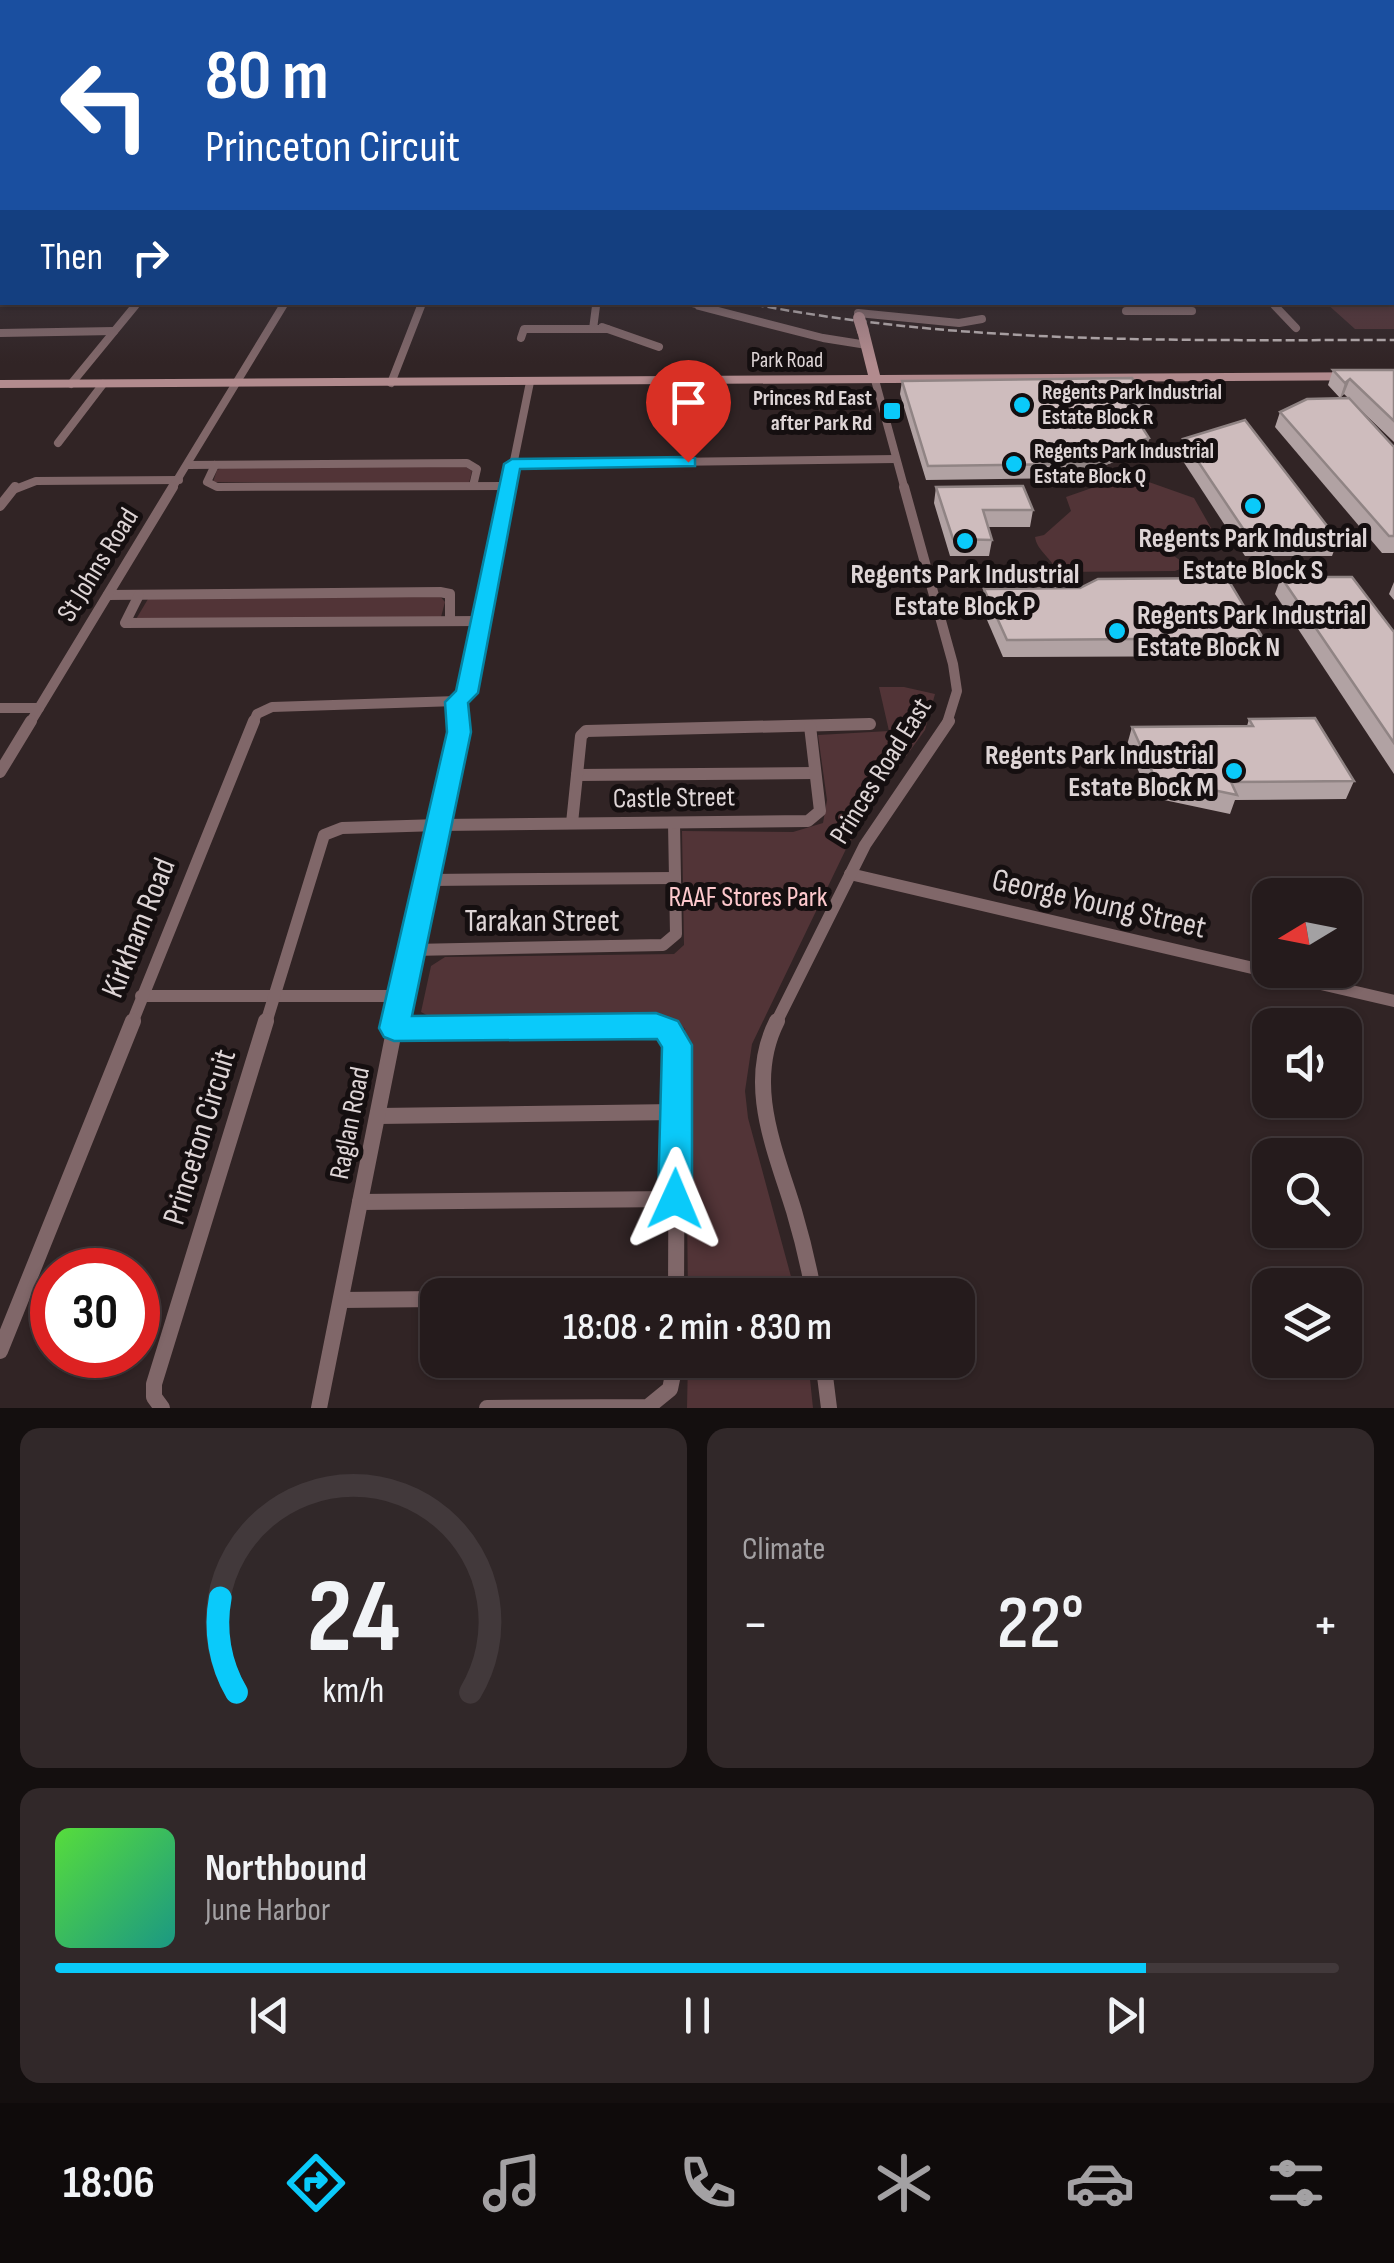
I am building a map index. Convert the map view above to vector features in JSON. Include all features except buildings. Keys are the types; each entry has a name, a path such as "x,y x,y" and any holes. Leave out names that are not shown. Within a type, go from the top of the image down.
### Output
{"main road":[{"path":"860,322 875,380"},
{"name":"Park Road","path":"0,384 1394,376"}],"street":[{"path":"71,384 136,305"},
{"name":"St Johns Road","path":"0,772 283,305"},
{"path":"392,382 422,305"},
{"path":"594,326 596,305"},
{"path":"696,305 823,338 860,322 959,323 982,319"},
{"path":"1274,305 1296,328"},
{"path":"1126,311 1168,306 1192,311"},
{"path":"521,338 524,329 594,326 659,347"},
{"path":"0,333 114,331"},
{"name":"Princes Road East","path":"810,1278 790,1199 769,1140 761,1079 771,1034 850,874 882,816 944,728 958,692 954,664 875,380"},
{"name":"Raglan Road","path":"320,1408 394,1028 461,718 457,702 466,693 530,382"},
{"path":"58,443 102,384"},
{"path":"512,464 896,459"},
{"path":"188,465 466,463 477,469 473,486"},
{"path":"215,465 206,482 217,487 508,486"},
{"path":"0,506 15,487 36,481 179,480"},
{"path":"108,595 440,592 450,594 453,600 450,621"},
{"path":"139,595 123,621 125,624 482,621"},
{"name":"Kirkham Road","path":"0,1351 257,714 272,707 457,702"},
{"path":"0,708 39,708"},
{"path":"572,824 580,736 594,728 870,724"},
{"name":"Castle Street","path":"439,826 808,821 820,810 810,726"},
{"path":"576,775 815,772"},
{"name":"Tarakan Street","path":"412,950 654,948 670,942 676,934 674,823"},
{"name":"Princeton Circuit","path":"162,1408 154,1397 154,1384 324,835 342,828 439,826"},
{"name":"George Young Street","path":"850,874 1394,1000"},
{"path":"428,880 676,878"},
{"path":"141,996 402,996"},
{"path":"394,1028 656,1025 668,1030 677,1045 676,1278"},
{"path":"378,1116 676,1112"},
{"path":"360,1202 675,1199"},
{"path":"341,1300 420,1298"},
{"path":"487,1408 648,1407 669,1393 676,1378"},
{"path":"825,1378 828,1408"}],"green space":[{"path":"1328,305 1394,305 1394,329 1355,329"},
{"path":"463,465 472,471 469,483 213,482 217,470 224,467"},
{"path":"1129,475 1194,498 1223,549 1182,549 1174,556 1188,566 1175,571 1057,572 1035,537 1044,535 1071,511 1066,497"},
{"path":"439,595 445,602 441,617 135,621 148,599"},
{"name":"RAAF Stores Park","path":"879,687 904,687 935,694 925,730 878,795 846,849 752,1044 745,1091 748,1118 791,1278 688,1278 685,1029 675,1019 436,1020 421,1012 431,966 445,957 674,954 684,945 682,831 793,832 823,823 827,800 818,735 889,731"},
{"path":"688,1378 810,1378 813,1408 687,1408"}],"railway":[{"path":"759,305 823,316 985,333 1148,339 1394,340"}],"place":[{"name":"Regents Park Industrial Estate Block R","path":"1022,405"},
{"name":"Princes Rd East after Park Rd","path":"892,411"},
{"name":"Regents Park Industrial Estate Block Q","path":"1014,464"},
{"name":"Regents Park Industrial Estate Block S","path":"1253,506"},
{"name":"Regents Park Industrial Estate Block P","path":"965,541"},
{"name":"Regents Park Industrial Estate Block N","path":"1117,631"},
{"name":"Regents Park Industrial Estate Block M","path":"1234,771"}],"route":[{"path":"675,1199 677,1045 668,1030 656,1025 394,1028 459,732 457,702 466,693 512,464 688,462"}]}
